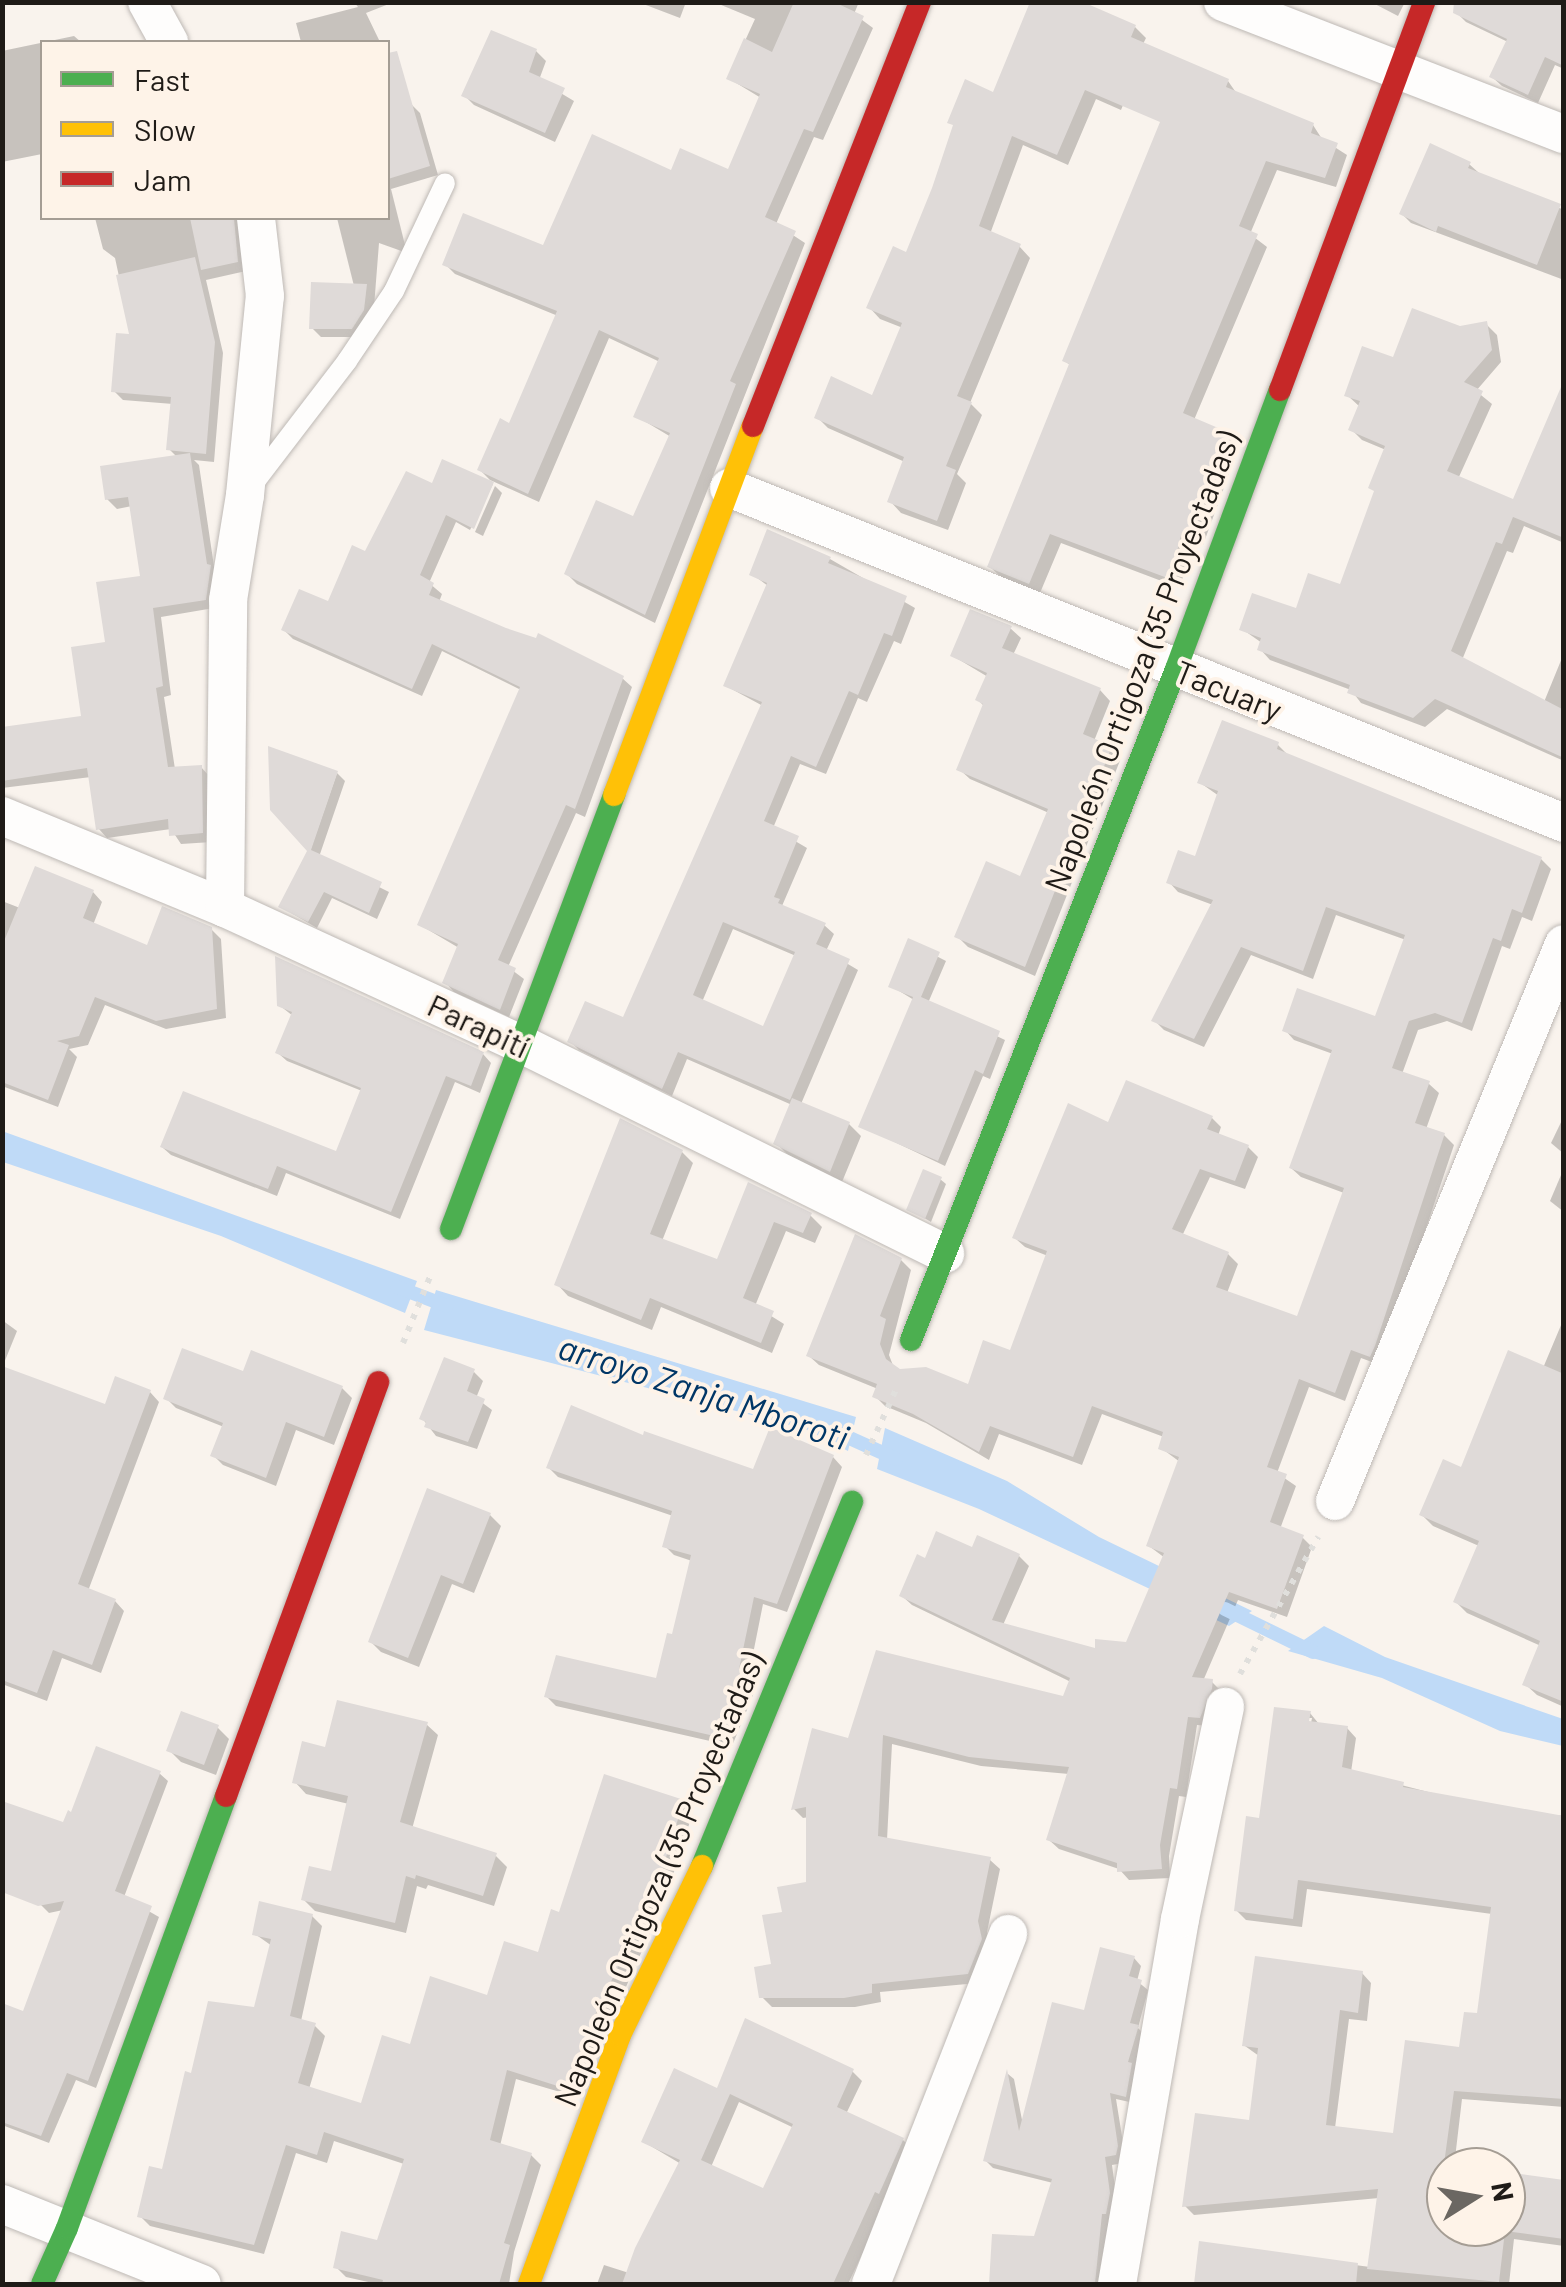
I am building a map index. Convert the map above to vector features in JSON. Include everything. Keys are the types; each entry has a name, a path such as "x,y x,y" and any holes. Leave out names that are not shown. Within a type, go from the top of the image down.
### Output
{"street":[{"path":"147,2 168,40"},
{"path":"451,1229 524,1045 729,488 920,2"},
{"path":"1224,2 1564,134"},
{"name":"Napoleón Ortigoza (35 Proyectadas)","path":"911,1340 1176,669 1424,2"},
{"path":"225,908 228,600 245,495 265,296 256,220"},
{"name":"Tacuary","path":"729,488 1564,823"},
{"name":"Parapití","path":"2,816 225,908 524,1045 945,1254"},
{"path":"1336,1501 1564,944"},
{"path":"42,2284 67,2228 378,1382"},
{"name":"Napoleón Ortigoza (35 Proyectadas)","path":"529,2284 620,2035 724,1822 852,1502"},
{"path":"1117,2284 1180,1919 1225,1707"},
{"path":"871,2284 1008,1934"},
{"path":"2,2204 202,2284"}],"lane":[{"path":"245,495 347,361 394,291 445,183"}],"path":[{"path":"404,1342 430,1277"},
{"path":"858,1468 892,1404"},
{"path":"1248,1656 1285,1599 1336,1501"}],"water":[{"path":"2,1131 417,1281 405,1313 221,1236 3,1162"},
{"path":"436,1290 856,1417 848,1451 805,1429 424,1330"},
{"path":"885,1428 1007,1481 1099,1537 1252,1611 1229,1626 979,1509 877,1469"},
{"path":"1324,1626 1385,1657 1563,1719 1563,1746 1500,1731 1382,1678 1288,1651"}],"building":[{"path":"794,2 834,2 864,16 813,132 804,129 765,217 796,231 730,381 736,384 645,615 564,574 596,500 633,516 670,433 633,417 659,358 599,330 528,494 477,470 500,418 509,423 557,311 442,265 463,213 543,245 592,134 671,170 680,148 728,169 760,94 726,79 744,38 772,52"},
{"path":"1030,2 1083,2 1136,25 1131,37 1229,79 1226,87 1314,123 1311,133 1338,143 1325,178 1266,161 1239,226 1258,234 1183,413 1230,433 1192,536 1182,532 1170,579 1050,534 1029,584 987,567 1069,364 1062,361 1160,122 1085,90 1057,155 1012,136 979,226 1021,244 957,396 972,402 946,466 956,470 937,521 887,502 904,457 814,418 831,376 872,395 902,323 866,308 893,246 906,252 932,188 953,125 947,123 965,79 993,92"},
{"path":"1454,2 1564,2 1564,66 1545,57 1528,95 1489,77 1507,39 1453,13"},
{"path":"491,30 537,49 529,72 565,88 545,133 461,96"},
{"path":"397,51 430,166 390,178 390,53"},
{"path":"1430,143 1471,162 1468,168 1561,204 1537,265 1438,226 1436,232 1399,214"},
{"path":"190,220 234,220 238,262 201,270"},
{"path":"195,257 215,342 206,454 166,450 171,397 111,392 116,333 129,334 116,275"},
{"path":"311,282 367,284 364,310 352,329 309,329"},
{"path":"1412,308 1460,326 1487,321 1492,350 1464,382 1483,391 1447,471 1513,499 1564,380 1564,538 1513,517 1502,544 1496,542 1451,651 1564,710 1564,758 1435,699 1413,718 1347,693 1350,685 1257,650 1261,638 1239,630 1252,593 1296,608 1308,573 1340,584 1374,491 1368,488 1385,446 1348,430 1360,401 1344,396 1362,346 1393,357"},
{"path":"190,453 207,564 211,565 206,600 153,608 163,686 156,688 168,767 202,765 203,833 169,836 168,819 96,830 87,768 2,781 2,727 81,716 71,647 105,642 96,582 140,576 128,497 105,500 100,466"},
{"path":"442,459 494,482 474,529 446,515 420,575 434,583 429,595 506,628 536,638 538,633 624,676 575,809 566,805 498,960 516,968 500,1010 442,983 458,944 417,925 520,687 432,644 412,689 281,630 299,589 328,601 352,545 365,551 406,471 432,483"},
{"path":"767,529 831,557 828,563 907,596 892,636 884,633 858,695 849,691 816,767 791,756 764,821 799,836 774,897 780,899 778,903 826,923 816,944 850,959 790,1100 678,1052 662,1089 567,1042 585,1001 623,1017 762,702 723,686 767,583 749,575","holes":["723,922 795,952 763,1026 693,995"]},
{"path":"970,609 1012,626 1002,648 1101,688 1083,734 1112,746 1025,967 954,937 986,861 1020,876 1048,809 956,770 983,704 975,700 987,673 950,656"},
{"path":"1222,720 1279,742 1277,749 1542,857 1522,913 1512,909 1501,941 1493,938 1462,1023 1435,1013 1409,1021 1392,1068 1430,1081 1415,1123 1445,1133 1375,1346 1370,1357 1351,1350 1335,1393 1299,1379 1267,1467 1287,1474 1270,1522 1304,1535 1277,1609 1229,1592 1192,1677 1213,1679 1212,1689 1200,1718 1188,1717 1177,1789 1170,1788 1160,1845 1162,1869 1117,1872 1117,1863 1046,1840 1069,1767 969,1757 883,1735 878,1836 991,1857 978,1921 982,1939 968,1974 872,1984 872,1993 844,1998 759,1998 754,1967 771,1964 762,1915 782,1912 777,1887 806,1882 806,1807 791,1810 812,1728 848,1738 876,1650 1063,1696 1070,1678 899,1596 917,1554 925,1558 936,1531 972,1547 977,1535 1020,1554 992,1620 1095,1648 1095,1639 1126,1642 1164,1553 1146,1546 1179,1457 1158,1449 1163,1432 1092,1406 1073,1457 990,1426 979,1452 913,1414 872,1397 877,1384 806,1356 855,1234 902,1258 880,1316 886,1319 880,1344 886,1359 900,1369 926,1367 968,1384 983,1340 1010,1350 1047,1251 1012,1238 1068,1103 1108,1122 1126,1080 1213,1116 1207,1129 1249,1145 1235,1181 1200,1169 1172,1229 1229,1252 1216,1287 1297,1316 1344,1188 1289,1168 1332,1050 1282,1031 1297,988 1375,1016 1405,935 1326,907 1303,971 1241,947 1194,1039 1151,1021 1213,900 1166,883 1178,850 1195,856 1218,791 1197,783"},
{"path":"268,746 338,771 311,850 382,882 369,913 324,892 308,922 278,907 307,851 270,810"},
{"path":"35,866 94,890 83,918 147,945 162,906 212,927 217,1009 156,1021 95,997 79,1036 57,1041 69,1045 48,1100 2,1082 2,946"},
{"path":"908,938 940,952 921,997 1000,1031 983,1074 975,1070 938,1161 858,1127 913,997 888,987"},
{"path":"275,956 484,1052 471,1086 446,1076 391,1212 277,1166 268,1189 160,1147 183,1091 336,1151 361,1088 275,1053 292,1012 277,1006"},
{"path":"792,1098 850,1122 830,1172 773,1144"},
{"path":"620,1118 683,1150 650,1234 717,1259 748,1182 812,1213 803,1233 774,1222 743,1298 774,1311 761,1343 650,1298 641,1320 554,1285"},
{"path":"923,1169 942,1177 925,1219 906,1210"},
{"path":"182,1348 243,1371 251,1350 343,1386 324,1437 286,1422 266,1478 210,1456 223,1423 163,1399"},
{"path":"1508,1350 1564,1374 1564,1702 1522,1685 1540,1641 1453,1602 1479,1541 1419,1515 1443,1459 1461,1467"},
{"path":"444,1357 475,1369 467,1391 485,1399 468,1442 424,1427 426,1422 419,1419"},
{"path":"2,1366 105,1404 115,1376 151,1390 78,1584 116,1599 92,1665 53,1650 37,1693 2,1680"},
{"path":"571,1405 643,1435 644,1431 753,1469 770,1427 834,1455 777,1604 754,1597 739,1669 750,1672 723,1738 544,1697 556,1655 656,1678 667,1633 672,1634 691,1555 662,1547 672,1511 546,1468"},
{"path":"427,1488 491,1513 463,1584 441,1575 408,1658 368,1642"},
{"path":"337,1700 428,1722 400,1822 497,1853 483,1896 416,1875 415,1879 406,1876 395,1923 301,1900 309,1866 331,1871 348,1796 292,1783 302,1741 325,1747"},
{"path":"1274,1707 1311,1711 1309,1721 1348,1726 1342,1767 1404,1782 1403,1787 1564,1816 1564,2099 1454,2091 1446,2147 1426,2147 1426,2247 1503,2247 1499,2282 1367,2269 1378,2189 1182,2207 1195,2113 1249,2120 1258,2048 1242,2046 1255,1956 1363,1971 1358,2013 1340,2010 1326,2125 1393,2133 1405,2040 1459,2047 1464,2012 1477,2013 1491,1907 1298,1880 1293,1919 1234,1911 1246,1816 1259,1818"},
{"path":"181,1711 219,1725 204,1765 166,1751"},
{"path":"96,1746 161,1771 115,1891 152,1906 88,2081 67,2073 41,2136 2,2122 2,2003 23,2011 64,1901 38,1906 2,1892 2,1801 63,1822 68,1810 71,1812"},
{"path":"604,1774 684,1800 657,1886 592,2021 567,2089 507,2070 490,2140 532,2153 504,2243 510,2245 499,2284 382,2284 383,2280 333,2268 341,2231 377,2240 404,2159 324,2132 317,2155 286,2145 254,2245 137,2217 149,2166 162,2169 185,2071 191,2073 208,2001 254,2007 271,1939 252,1935 259,1901 313,1914 290,2016 316,2023 298,2083 361,2103 382,2035 410,2044 430,1976 487,1995 504,1941 538,1952 551,1909 559,1912"},
{"path":"1100,1947 1135,1956 1129,1976 1142,1980 1130,2023 1139,2025 1128,2062 1132,2063 1126,2097 1110,2093 1118,2146 1116,2155 1105,2157 1110,2193 1106,2214 1102,2214 1095,2284 989,2284 992,2234 1034,2236 1052,2179 983,2161 1007,2069 1019,2131 1052,2002 1084,2010"},
{"path":"745,2018 854,2069 837,2107 904,2138 833,2284 622,2284 635,2248 680,2160 641,2142 674,2068 717,2088","holes":["730,2094 793,2124 763,2188 701,2160"]},
{"path":"1526,2175 1564,2180 1564,2239 1526,2234"},
{"path":"1199,2241 1358,2263 1356,2284 1194,2284"}],"waterway":[{"name":"arroyo Zanja Mboroti","path":"397,1287 447,1306"},
{"name":"arroyo Zanja Mboroti","path":"834,1431 896,1459"},
{"name":"arroyo Zanja Mboroti","path":"1225,1609 1313,1652"}],"traffic: fast":[{"path":"911,1340 1176,669 1280,390"},
{"path":"451,1229 614,795"},
{"path":"702,1866 852,1502"},
{"path":"42,2284 67,2228 226,1796"}],"traffic: slow":[{"path":"614,795 753,426"},
{"path":"529,2284 620,2035 702,1866"}],"traffic: jam":[{"path":"753,426 920,2"},
{"path":"1280,390 1424,2"},
{"path":"226,1796 378,1382"}]}
